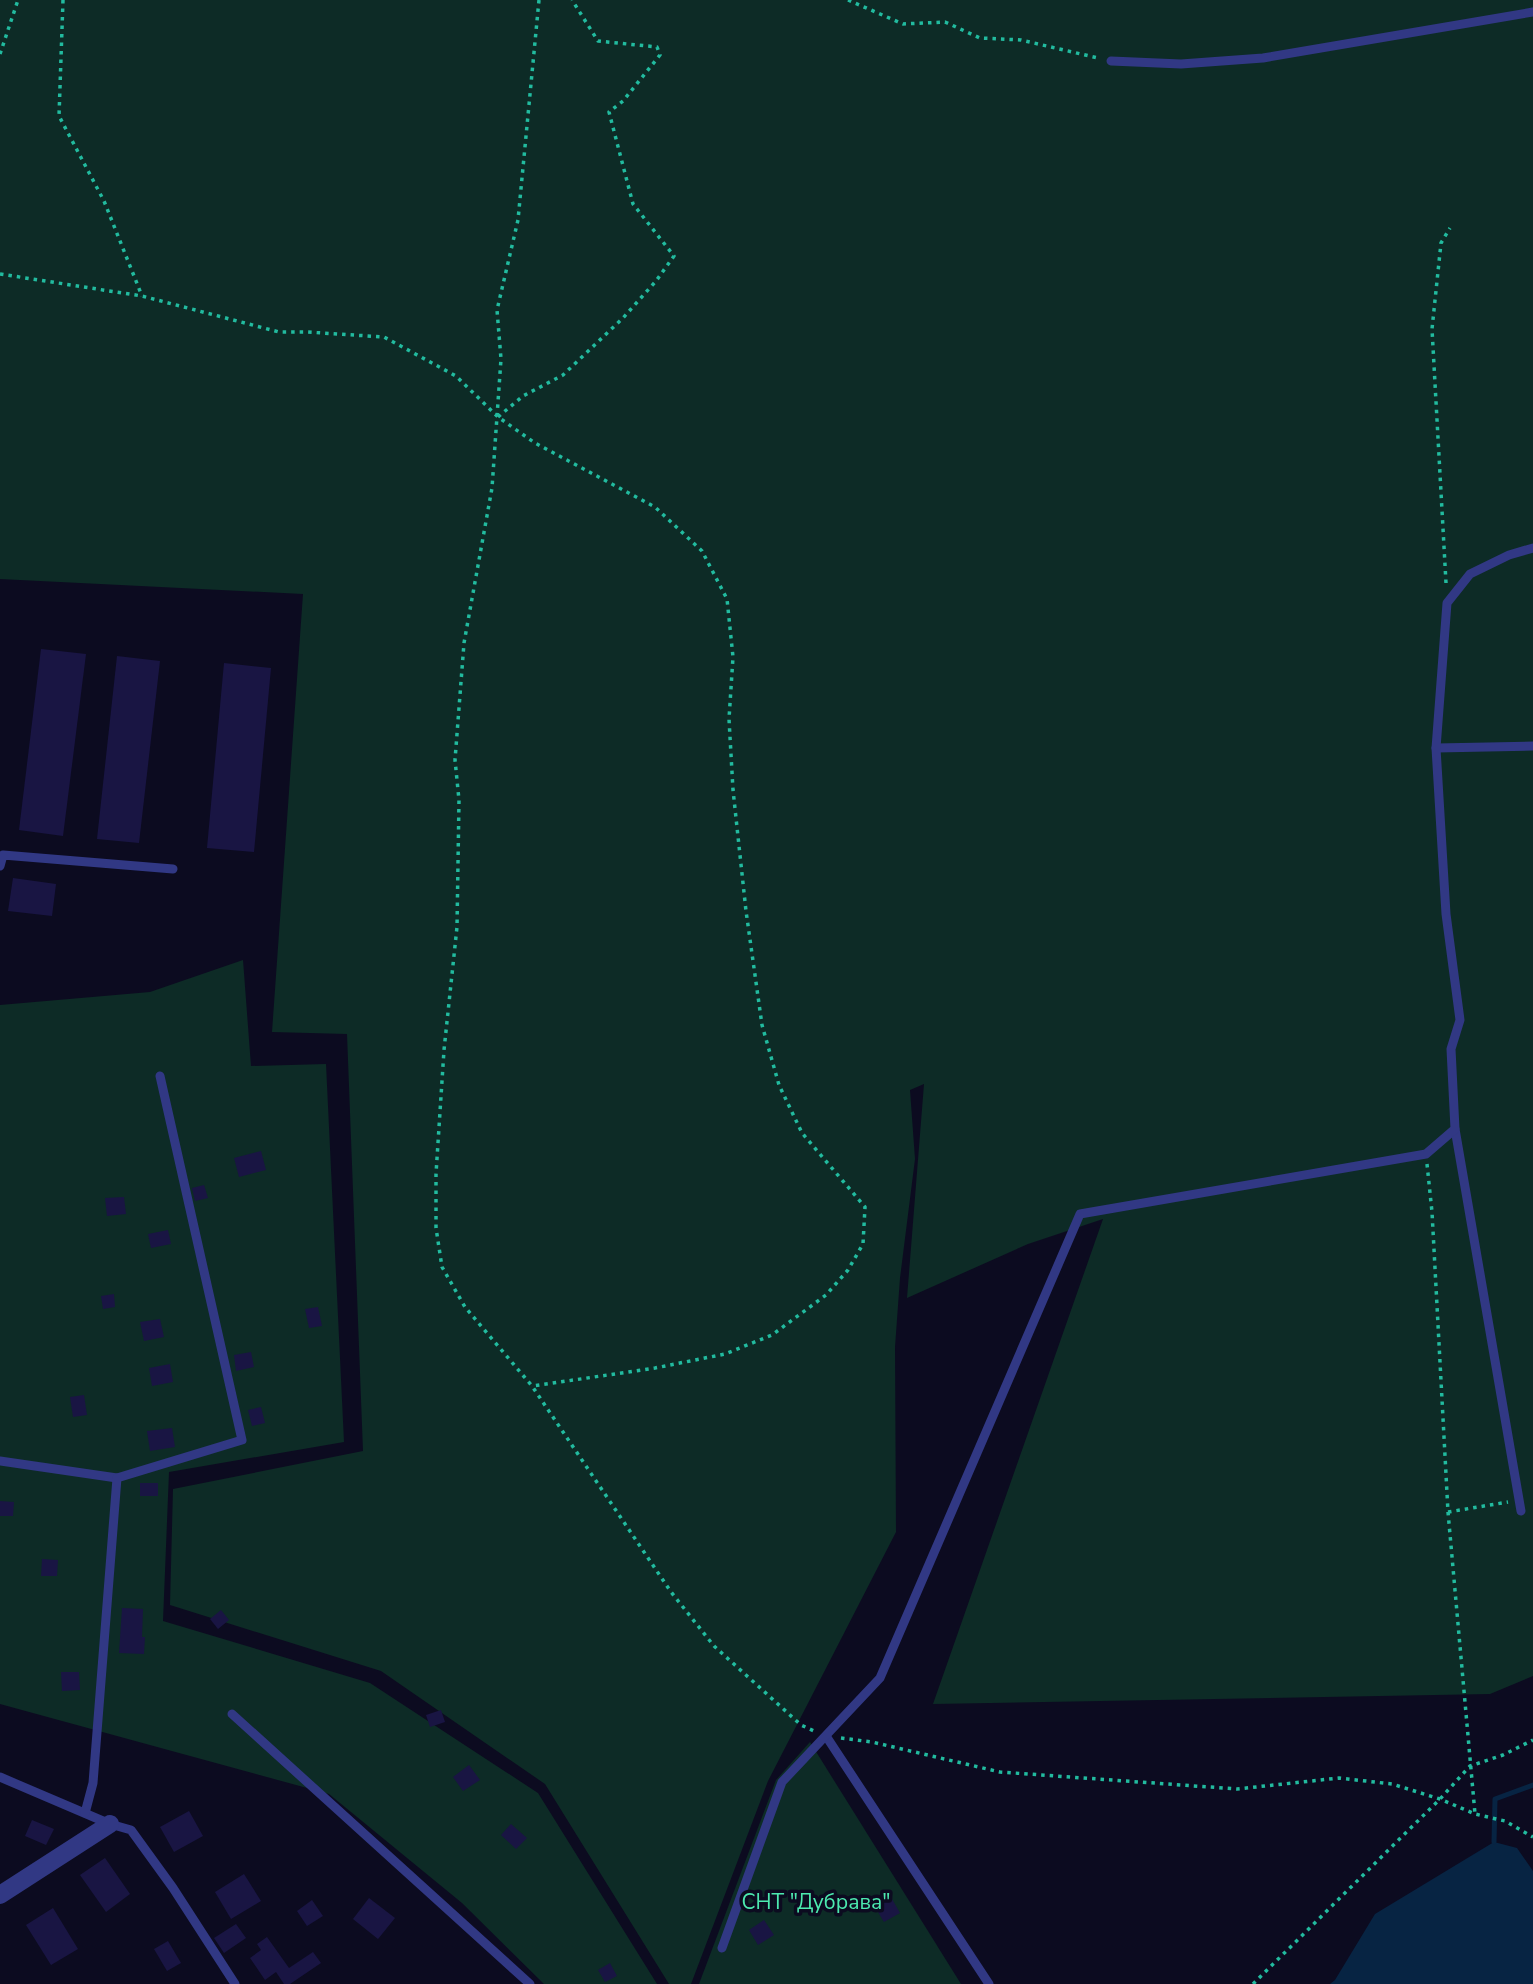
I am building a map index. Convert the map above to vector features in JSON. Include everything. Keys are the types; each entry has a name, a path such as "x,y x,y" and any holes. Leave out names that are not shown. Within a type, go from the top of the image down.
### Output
{"street":[{"path":"0,1895 110,1824"}],"lane":[{"path":"1111,61 1181,64 1263,58 1533,12"},
{"path":"1521,1511 1455,1129 1451,1049 1460,1020 1446,914 1436,748 1447,603 1470,574 1509,555 1533,548"},
{"path":"1436,748 1533,746"},
{"path":"0,866 3,855 173,869"},
{"path":"0,1461 117,1478 242,1440 160,1076"},
{"path":"722,1948 782,1782 880,1678 1080,1214 1426,1154 1455,1129"},
{"path":"85,1813 93,1783 117,1478"},
{"path":"232,1714 530,1984"},
{"path":"826,1736 989,1984"},
{"path":"0,1777 110,1824 131,1830 173,1888 235,1984"}],"path":[{"path":"0,54 18,0"},
{"path":"63,0 59,116 104,201 142,296"},
{"path":"539,0 518,220 497,310 501,359 492,488 464,643 459,708 456,760 457,927 436,1174 436,1227 442,1267 465,1307 532,1386 671,1592 714,1646 801,1725 826,1736 872,1742 1000,1772 1237,1789 1339,1778 1392,1784 1440,1799 1475,1814 1505,1821 1533,1838"},
{"path":"498,417 523,396 563,375 623,318 674,256 634,204 609,113 623,101 660,55 657,47 598,41 572,0"},
{"path":"848,0 903,24 945,22 980,38 1021,40 1111,61"},
{"path":"1447,603 1433,329 1441,243 1450,228"},
{"path":"0,274 142,296 279,332 384,337 456,376 498,417 535,443 655,507 702,551 727,599 733,657 729,719 733,790 762,1025 779,1085 802,1133 864,1207 863,1244 848,1270 826,1295 772,1335 724,1354 655,1368 532,1386"},
{"path":"1426,1154 1432,1212 1448,1512 1475,1814"},
{"path":"1448,1512 1519,1500"},
{"path":"1254,1984 1470,1766 1503,1755 1533,1740"}],"green space":[{"path":"0,0 1533,0 1533,1676 1490,1694 933,1704 1103,1219 1028,1244 907,1298 924,1084 910,1090 915,1159 900,1278 895,1347 896,1532 768,1781 691,1984 669,1984 545,1784 381,1671 170,1605 173,1489 363,1451 347,1034 272,1032 303,594 0,579"},
{"path":"243,960 251,1066 326,1064 344,1442 169,1472 163,1621 370,1683 538,1793 657,1984 544,1984 462,1903 329,1794 0,1704 0,1005 150,992"},
{"name":"СНТ \"Дубрава\"","path":"810,1742 961,1984 699,1984 776,1780"}],"water":[{"path":"1494,1842 1517,1848 1533,1871 1533,1984 1330,1984 1375,1914"}],"building":[{"path":"41,649 86,654 63,836 19,830"},
{"path":"117,656 160,661 139,843 97,839"},
{"path":"224,663 271,668 254,852 207,848"},
{"path":"13,878 56,884 52,916 8,911"},
{"path":"261,1151 266,1170 239,1177 234,1158"},
{"path":"204,1185 208,1198 195,1201 192,1188"},
{"path":"124,1197 126,1214 107,1216 105,1198"},
{"path":"168,1230 171,1244 151,1248 148,1234"},
{"path":"114,1294 115,1307 103,1309 101,1296"},
{"path":"318,1307 322,1326 309,1328 305,1309"},
{"path":"160,1319 164,1337 144,1341 140,1322"},
{"path":"251,1352 254,1367 236,1371 234,1355"},
{"path":"170,1364 173,1382 152,1386 149,1368"},
{"path":"84,1395 87,1415 73,1417 70,1397"},
{"path":"261,1407 265,1423 252,1426 248,1410"},
{"path":"172,1428 175,1447 150,1451 147,1431"},
{"path":"140,1483 158,1483 158,1496 140,1496"},
{"path":"0,1501 14,1502 13,1516 0,1516"},
{"path":"42,1559 58,1560 57,1576 41,1576"},
{"path":"122,1608 143,1609 144,1654 119,1653"},
{"path":"221,1610 229,1620 218,1629 210,1619"},
{"path":"61,1672 79,1672 80,1690 62,1691"},
{"path":"441,1710 445,1722 430,1727 426,1715"},
{"path":"469,1765 480,1780 463,1791 453,1777"},
{"path":"189,1811 203,1836 174,1852 160,1827"},
{"path":"32,1820 54,1829 46,1845 25,1836"},
{"path":"511,1824 527,1838 516,1849 501,1835"},
{"path":"105,1858 130,1894 106,1912 80,1875"},
{"path":"244,1874 261,1901 231,1919 215,1892"},
{"path":"888,1892 900,1913 884,1922 872,1902"},
{"path":"369,1898 395,1918 378,1939 353,1919"},
{"path":"312,1900 323,1916 307,1926 297,1911"},
{"path":"53,1908 78,1949 51,1965 26,1925"},
{"path":"764,1920 774,1935 758,1945 749,1930"},
{"path":"236,1924 246,1938 224,1953 214,1938"},
{"path":"267,1937 289,1968 313,1952 321,1963 290,1984 284,1984 276,1972 265,1980 250,1958 261,1950 257,1944"},
{"path":"168,1941 181,1963 167,1971 154,1949"},
{"path":"610,1963 617,1976 605,1982 598,1970"}],"waterway":[{"path":"1494,1842 1495,1799 1533,1785"}]}
